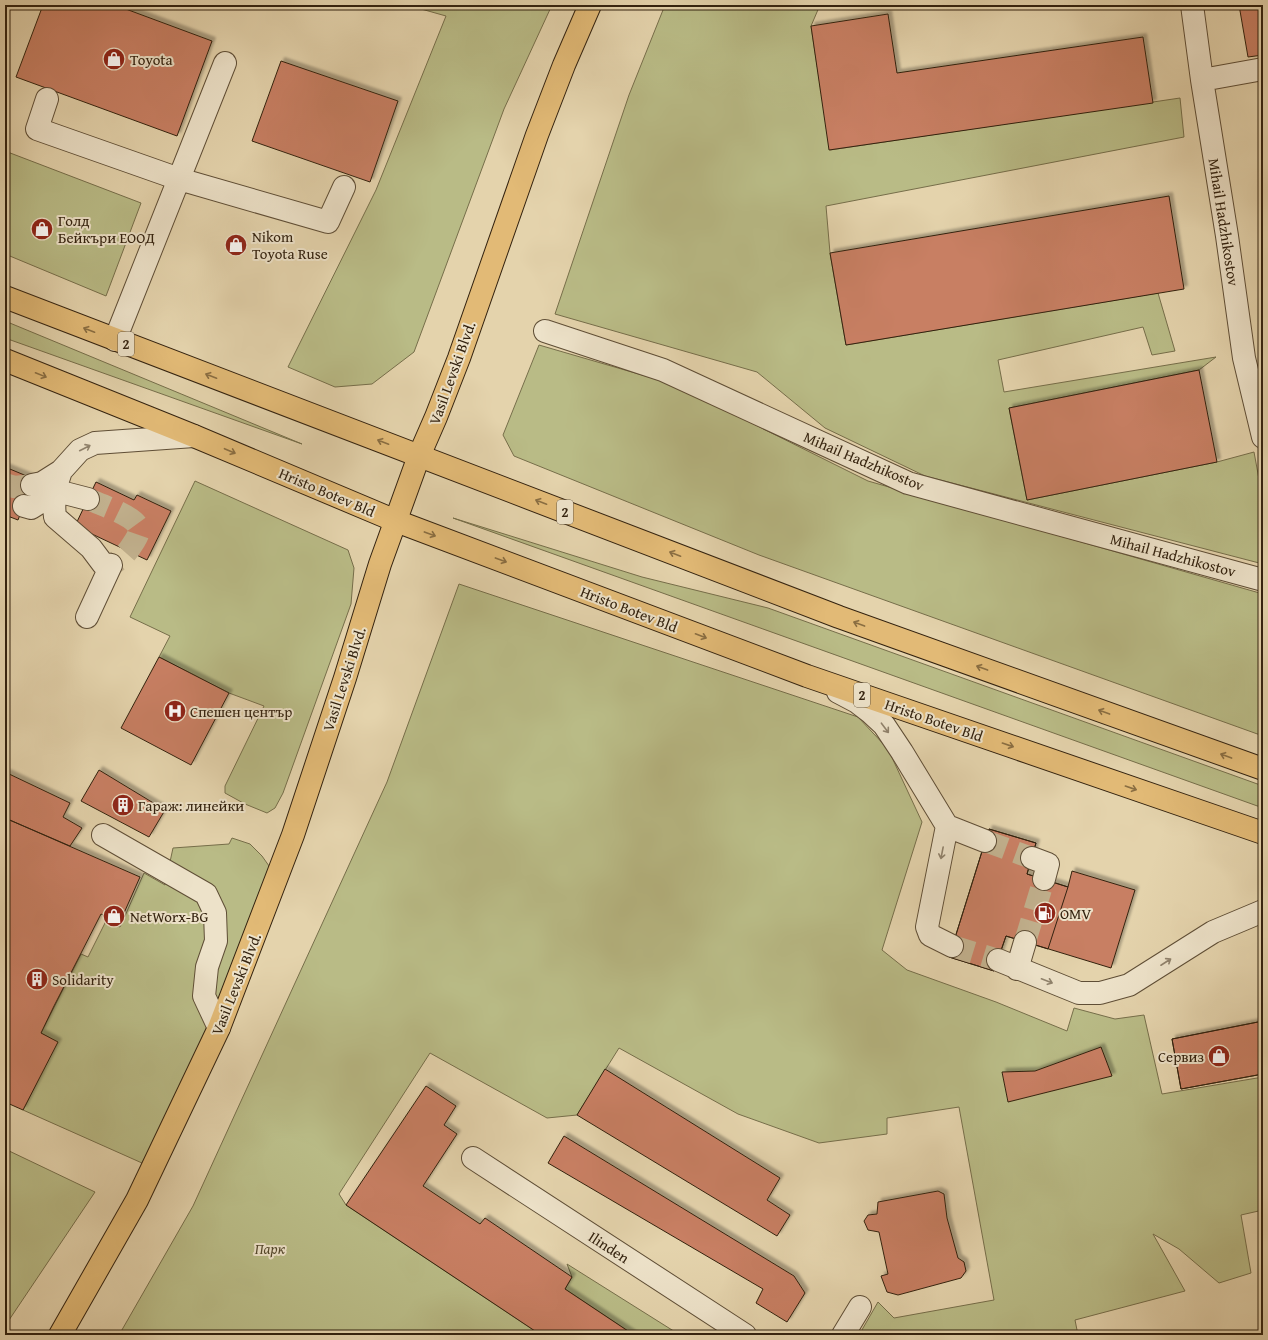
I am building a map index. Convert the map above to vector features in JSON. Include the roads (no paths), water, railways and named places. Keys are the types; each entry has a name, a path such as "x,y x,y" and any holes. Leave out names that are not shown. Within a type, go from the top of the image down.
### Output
{"main road":[{"name":"Vasil Levski Blvd.","path":"60,1335 137,1200 219,1028 293,835 345,678 380,564 420,456 459,358 540,128 564,65 590,5"},
{"name":"2","path":"5,297 839,617 1263,769"},
{"name":"Hristo Botev Bld","path":"5,360 194,436 396,521 807,676 1263,833"}],"street":[{"name":"Mihail Hadzhikostov","path":"1192,5 1244,358 1263,437"},
{"path":"115,340 225,63"},
{"path":"1202,80 1263,69"},
{"path":"47,99 37,129 179,179 328,222 344,187"},
{"name":"Mihail Hadzhikostov","path":"545,331 663,370 908,483 1263,580"},
{"path":"44,488 80,450 95,443 194,436"},
{"path":"44,488 88,499"},
{"path":"44,488 54,506 55,517 92,548 103,564 111,565 87,617"},
{"path":"807,676 857,702 870,712 884,725 947,826 985,841"},
{"path":"947,826 927,927 930,935 952,946"},
{"path":"103,835 206,894 215,913 216,941 208,967 204,996 219,1028"},
{"path":"1032,858 1048,864 1044,880"},
{"path":"1025,942 1008,964 1079,993 1100,993 1129,985 1213,932 1263,911"},
{"name":"Ilinden","path":"472,1158 745,1335"},
{"path":"843,1335 860,1307"}],"tunnel":[{"path":"5,484 14,487 32,485"},
{"path":"88,499 124,515 138,527 138,535 129,549 122,558 111,565"},
{"path":"985,841 1032,858"},
{"path":"1025,942 1044,879"},
{"path":"952,946 998,960"}],"place":[{"name":"Toyota","path":"114,59"},
{"name":"Голд Бейкъри ЕООД","path":"42,229"},
{"name":"Nikom Toyota Ruse","path":"236,245"},
{"name":"Спешен център","path":"175,711"},
{"name":"Гараж: линейки","path":"123,805"},
{"name":"OMV","path":"1045,913"},
{"name":"NetWorx-BG","path":"114,916"},
{"name":"Solidarity","path":"37,979"},
{"name":"Сервиз","path":"1219,1056"}],"park label":[{"name":"Парк","path":"270,1248"}]}
